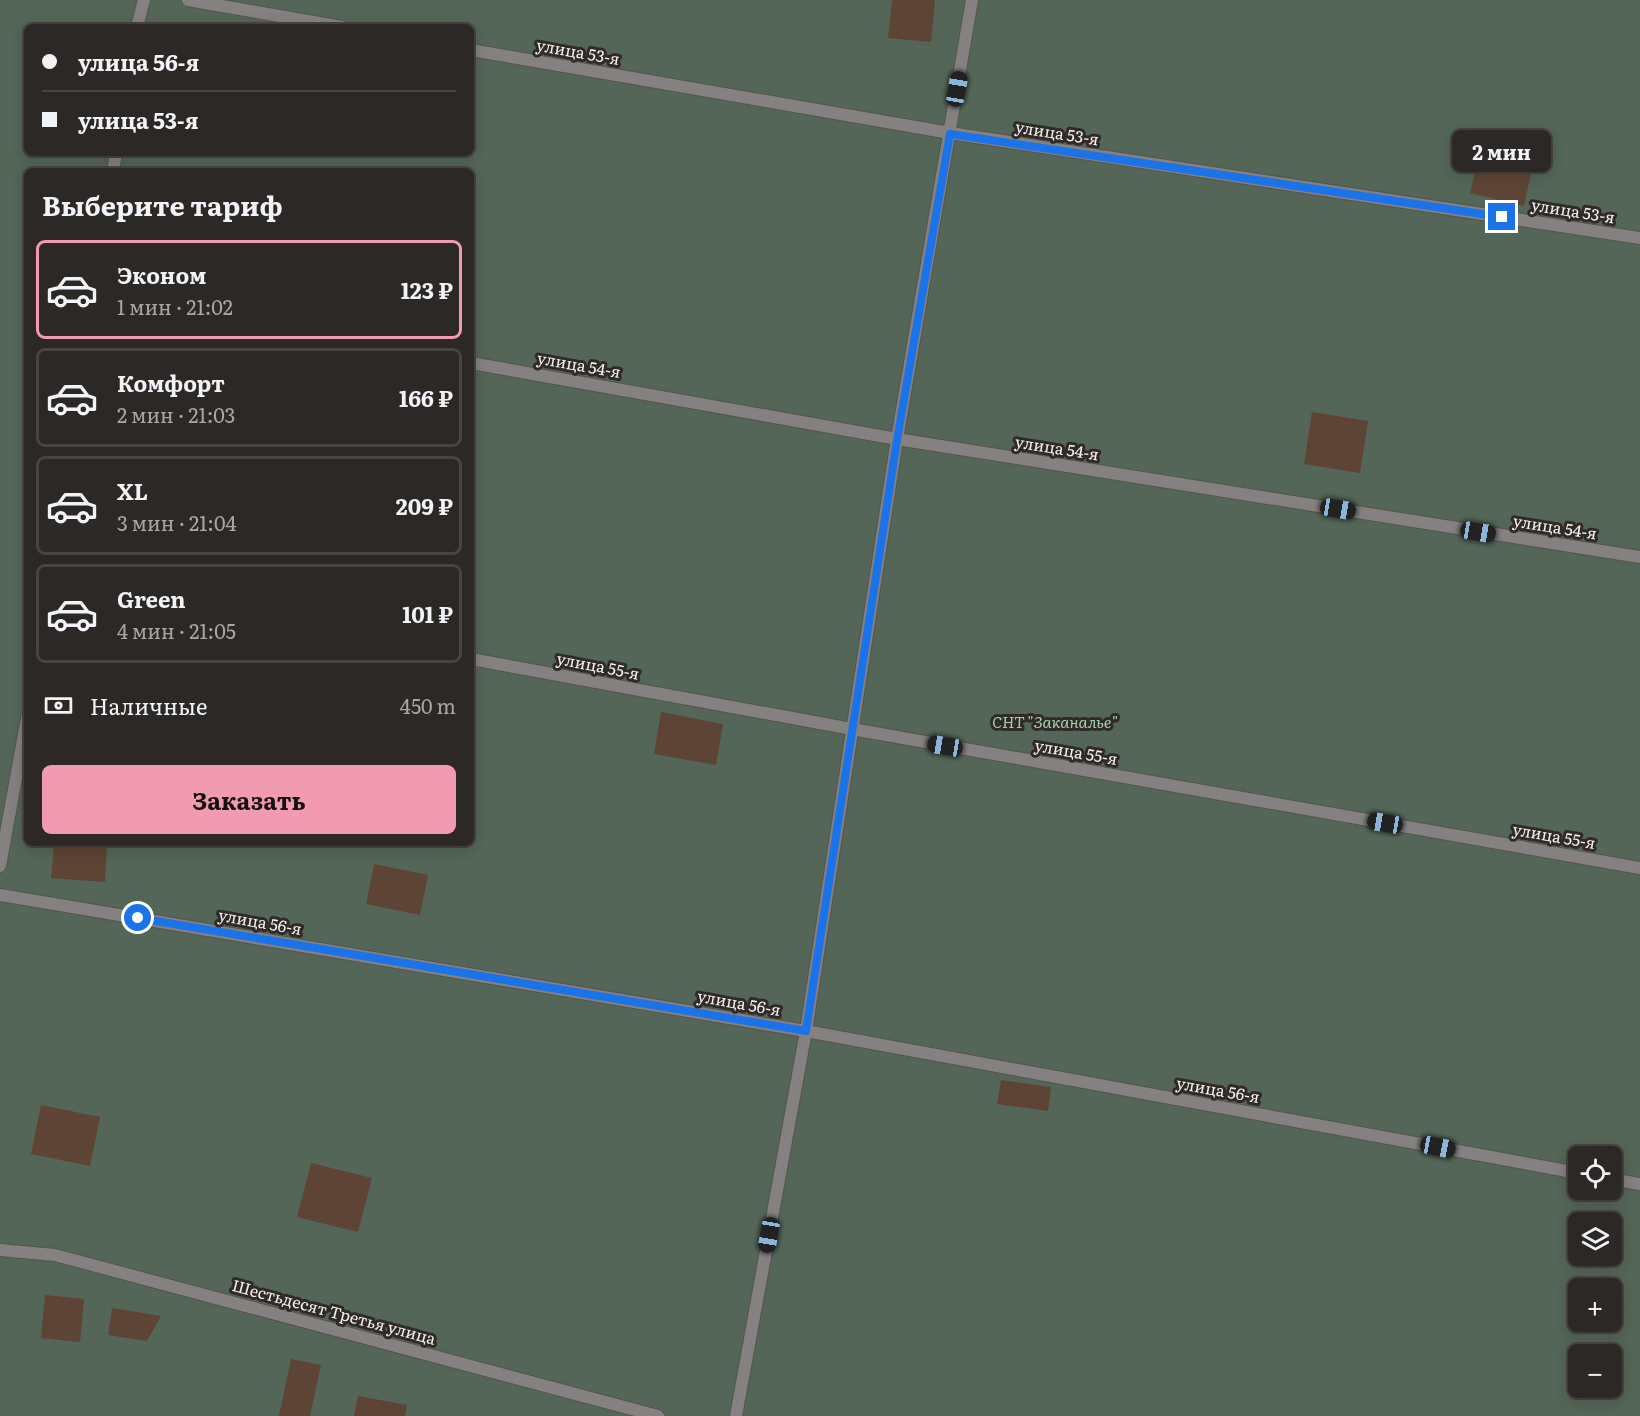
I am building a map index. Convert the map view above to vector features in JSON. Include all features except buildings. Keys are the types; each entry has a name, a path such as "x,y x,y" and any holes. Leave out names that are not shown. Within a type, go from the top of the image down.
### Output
{"street":[{"path":"138,24 144,0"},
{"path":"188,0 325,24"},
{"path":"736,1416 806,1031 897,440 972,0"},
{"name":"улица 53-я","path":"474,51 950,134 1640,238"},
{"name":"улица 54-я","path":"474,364 897,440 1640,557"},
{"name":"улица 55-я","path":"474,660 852,729 1640,868"},
{"path":"0,866 24,734"},
{"name":"улица 56-я","path":"0,895 806,1031 1568,1171"},
{"path":"1622,1181 1640,1184"},
{"name":"Шестьдесят Третья улица","path":"0,1250 55,1255 658,1416"}],"green space":[{"name":"СНТ \"Заканалье\"","path":"0,0 1640,0 1640,1416 0,1416"}],"route":[{"path":"138,918 806,1031 897,440 950,134 1502,217"}]}
